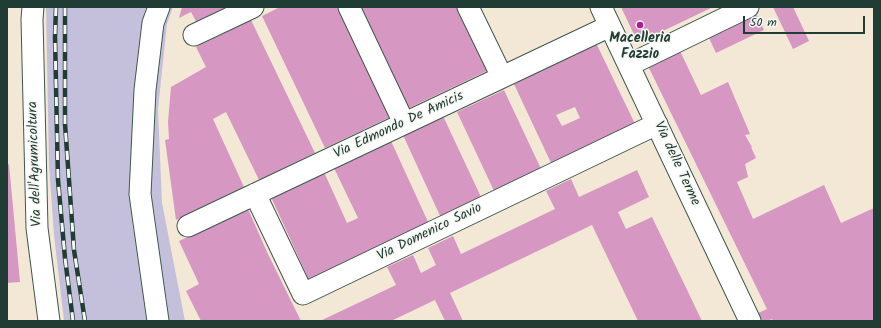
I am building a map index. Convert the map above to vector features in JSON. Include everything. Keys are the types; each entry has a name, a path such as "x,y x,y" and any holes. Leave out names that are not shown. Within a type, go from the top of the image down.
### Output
{"street":[{"name":"Via dell'Agrumicoltura","path":"33,7 32,19 37,228 49,321"},
{"path":"158,321 140,194 145,90 152,23 159,7"},
{"path":"194,35 253,7"},
{"path":"349,7 404,123"},
{"path":"468,7 502,77"},
{"name":"Via delle Terme","path":"601,7 750,321"},
{"path":"629,65 748,7"},
{"name":"Via Edmondo De Amicis","path":"188,226 610,26"},
{"name":"Via Domenico Savio","path":"255,194 303,294 657,124"}],"shaded area":[{"path":"46,7 173,7 167,24 158,109 162,203 185,321 64,321 54,235 49,165"}],"building":[{"path":"182,7 230,7 197,23 191,12 179,18"},
{"path":"280,7 461,7 491,69 325,148 262,16"},
{"path":"621,7 713,7 638,43"},
{"path":"773,7 793,7 809,41 793,49"},
{"path":"757,15 764,30 716,53 709,38"},
{"path":"251,20 315,153 259,180 226,112 213,119 244,187 176,220 165,140 169,139 168,122 171,87 206,67 196,47"},
{"path":"596,43 636,126 552,165 513,82","holes":["575,107 580,118 562,126 556,115"]},
{"path":"680,51 701,95 728,82 750,134 745,135 756,158 745,164 748,177 737,182 753,219 824,185 841,223 874,208 874,321 773,321 772,319 767,321 741,321 767,309 648,66"},
{"path":"504,90 542,171 495,193 457,112"},
{"path":"443,116 482,199 441,218 403,135"},
{"path":"391,141 429,224 309,280 271,197 324,172 347,223 358,218 334,168"},
{"path":"9,164 20,282 7,283 7,165"},
{"path":"637,170 649,197 618,212 626,229 652,217 702,321 638,321 592,225 450,293 463,321 445,321 435,300 391,321 320,321 396,285 387,267 413,255 421,273 436,265 428,248 453,236 461,254 555,209 546,191 571,179 579,197"},
{"path":"248,209 267,252 301,321 201,321 186,291 199,284 179,241"}],"railway":[{"path":"56,7 55,37 58,180 65,258 73,321"},
{"path":"65,7 65,124 74,250 85,321"}],"place":[{"name":"Macelleria Fazzio","path":"640,25"}]}
